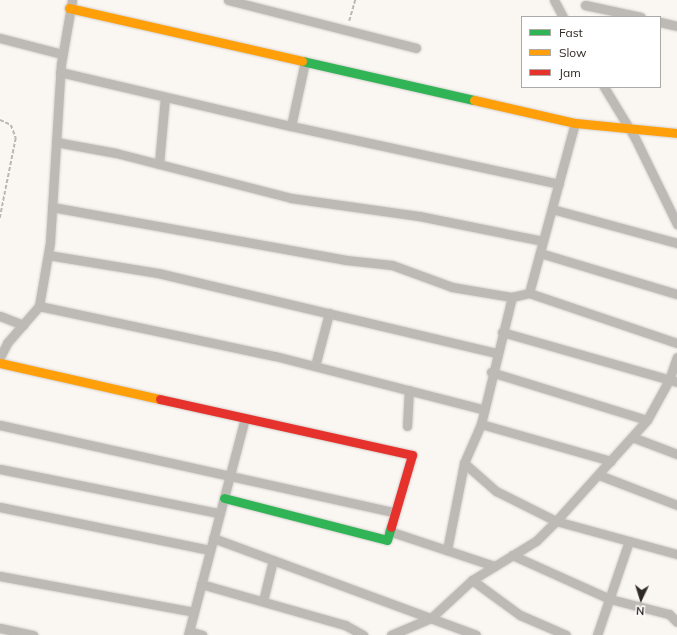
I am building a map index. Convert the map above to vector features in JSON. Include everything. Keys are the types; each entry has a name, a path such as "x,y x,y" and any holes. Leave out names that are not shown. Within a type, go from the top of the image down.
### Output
{"street":[{"path":"228,0 416,48"},
{"path":"554,0 562,16"},
{"path":"0,357 7,343 39,306 48,255 60,72 70,4 305,61 575,123 630,130 659,130 677,134"},
{"path":"585,5 636,16"},
{"path":"661,22 677,25"},
{"path":"0,38 62,54"},
{"path":"291,126 305,61"},
{"path":"60,72 291,126 559,184"},
{"path":"605,88 630,130 677,224"},
{"path":"159,164 165,97"},
{"path":"529,293 575,123"},
{"path":"56,142 159,164 291,198 419,216 543,242"},
{"path":"52,207 346,260 392,266 452,287 512,297 529,293 677,343"},
{"path":"552,209 677,244"},
{"path":"540,253 677,294"},
{"path":"48,255 158,272 496,353"},
{"path":"447,550 464,463 480,424 482,409 496,353 512,297"},
{"path":"39,306 316,366 482,409"},
{"path":"316,366 329,313"},
{"path":"0,316 23,325"},
{"path":"502,332 673,381"},
{"path":"391,635 431,618 472,580 536,541 556,521 647,420 673,381 677,357"},
{"path":"0,363 412,455 387,540 224,498"},
{"path":"492,372 647,420"},
{"path":"407,426 409,390"},
{"path":"202,635 189,633 245,418"},
{"path":"480,424 611,460"},
{"path":"0,425 394,512"},
{"path":"632,437 677,454"},
{"path":"464,463 496,491 556,521 677,554"},
{"path":"0,469 220,513"},
{"path":"599,474 677,504"},
{"path":"0,507 210,550"},
{"path":"389,531 494,566"},
{"path":"213,538 476,635"},
{"path":"597,635 629,541"},
{"path":"512,555 610,599 669,614 677,622"},
{"path":"263,601 273,560"},
{"path":"0,576 194,612"},
{"path":"472,580 520,615 566,635"},
{"path":"201,584 345,625 363,635"},
{"path":"0,628 33,635"}],"path":[{"path":"346,31 355,0"},
{"path":"0,120 10,125 16,138 0,218"}],"traffic: fast":[{"path":"302,61 474,100"},
{"path":"224,498 387,540 391,527"}],"traffic: slow":[{"path":"69,8 302,61"},
{"path":"474,100 575,123 677,133"},
{"path":"0,363 160,399"}],"traffic: jam":[{"path":"160,399 412,455 391,527"}]}
